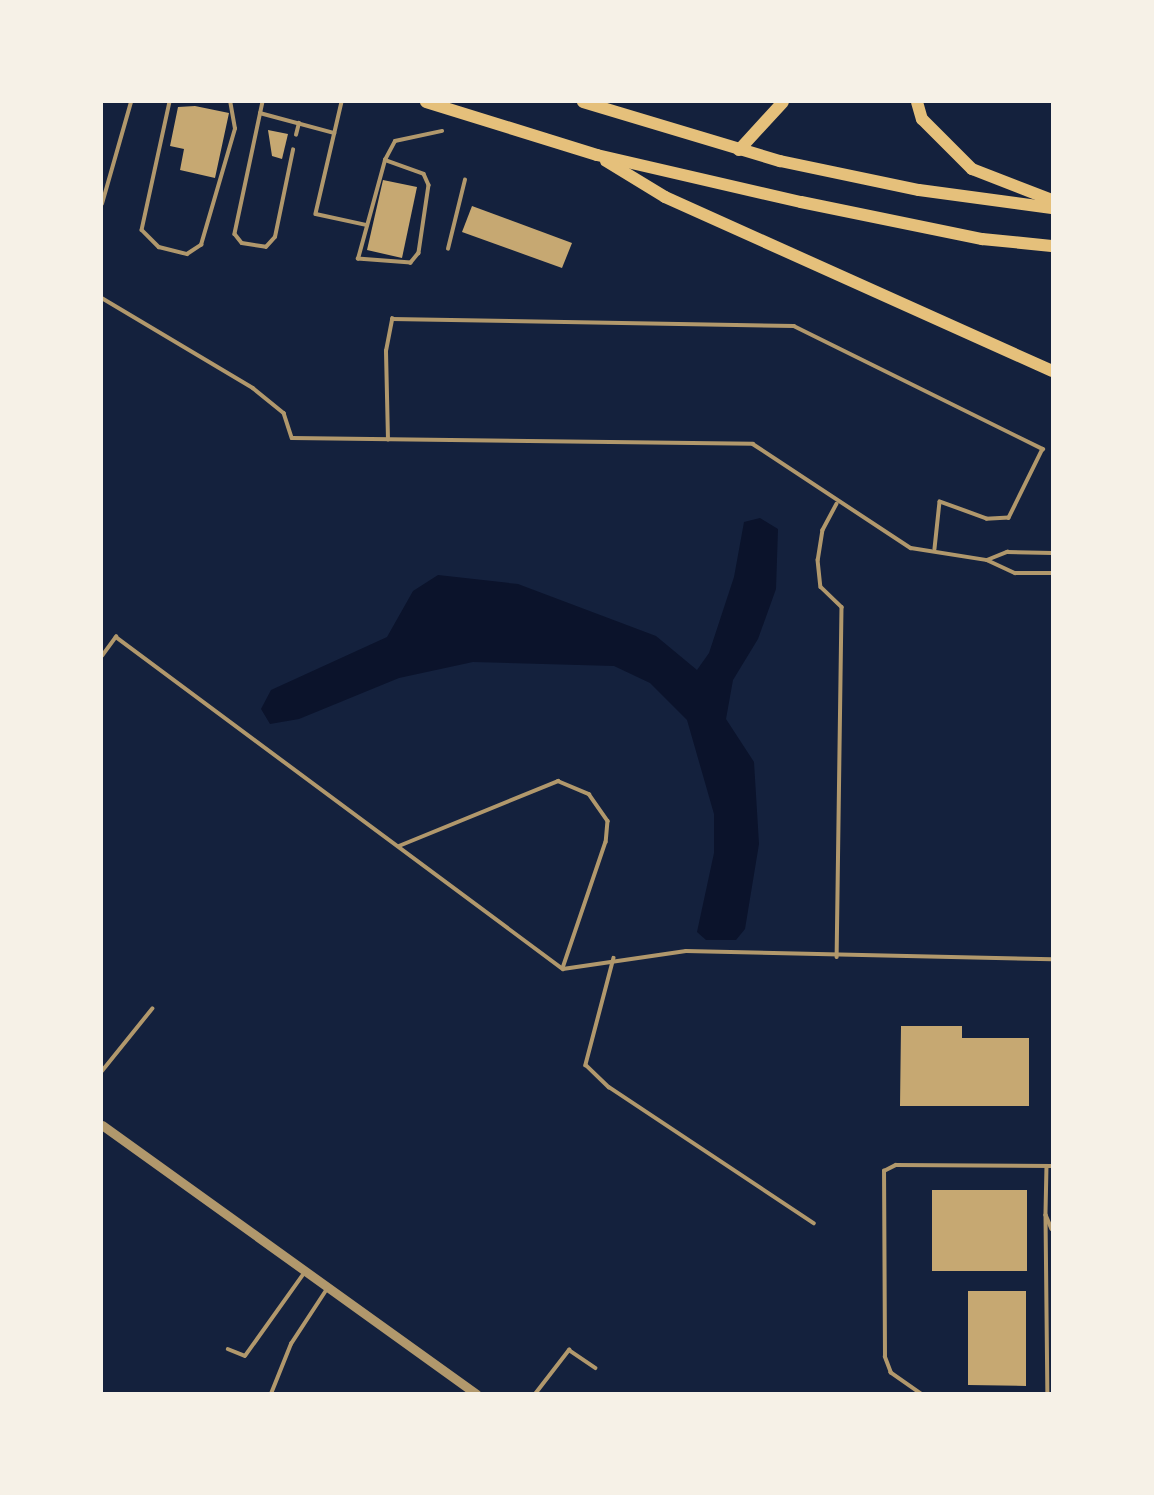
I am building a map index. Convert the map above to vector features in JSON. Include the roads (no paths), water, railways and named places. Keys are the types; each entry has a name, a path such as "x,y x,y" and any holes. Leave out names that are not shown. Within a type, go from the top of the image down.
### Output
{"highway":[{"path":"426,102 597,155 982,239 1052,246"},
{"path":"583,102 739,150 919,190 1052,208"},
{"path":"739,150 783,102"},
{"path":"917,102 922,120 972,169 1052,200"},
{"path":"597,155 665,197 1052,371"}],"street":[{"path":"102,1125 476,1394"}],"lane":[{"path":"102,204 131,102"},
{"path":"170,102 142,230 159,247 187,254 201,245 228,155 237,119 229,102"},
{"path":"262,102 235,234 242,243 266,247 275,237 293,149"},
{"path":"342,102 316,214 367,225"},
{"path":"260,113 334,133"},
{"path":"296,135 299,123"},
{"path":"385,160 424,174 429,185 419,253 411,263 358,259 385,160 396,141 442,131"},
{"path":"448,249 466,180"},
{"path":"102,298 253,388 284,413 292,438 753,444 837,504 911,548 935,549 987,560 1015,573 1052,573"},
{"path":"388,440 386,351 392,319 794,326 1043,449 1009,518 987,519 940,502 935,549"},
{"path":"837,504 818,560 821,587 842,607 837,957"},
{"path":"987,560 1007,552 1052,553"},
{"path":"102,656 117,637 563,969 614,958 686,951 837,957 1052,959"},
{"path":"399,846 558,780 589,794 608,821 606,842 563,969"},
{"path":"614,958 586,1065 610,1087 814,1223"},
{"path":"102,1071 152,1009"},
{"path":"921,1394 891,1373 885,1357 884,1171 896,1165 1052,1166"},
{"path":"1046,1166 1048,1394"},
{"path":"1046,1214 1052,1228"},
{"path":"228,1349 245,1356 305,1272"},
{"path":"271,1394 291,1344 327,1289"},
{"path":"535,1394 569,1350 596,1368"}],"water":[{"path":"760,518 778,529 776,589 758,639 733,680 726,719 754,762 759,844 745,929 736,940 706,940 697,932 714,853 714,814 687,720 650,683 614,666 473,662 399,678 299,719 270,724 261,709 271,690 387,637 413,591 438,575 518,584 656,636 697,670 709,653 734,577 744,522"}]}
